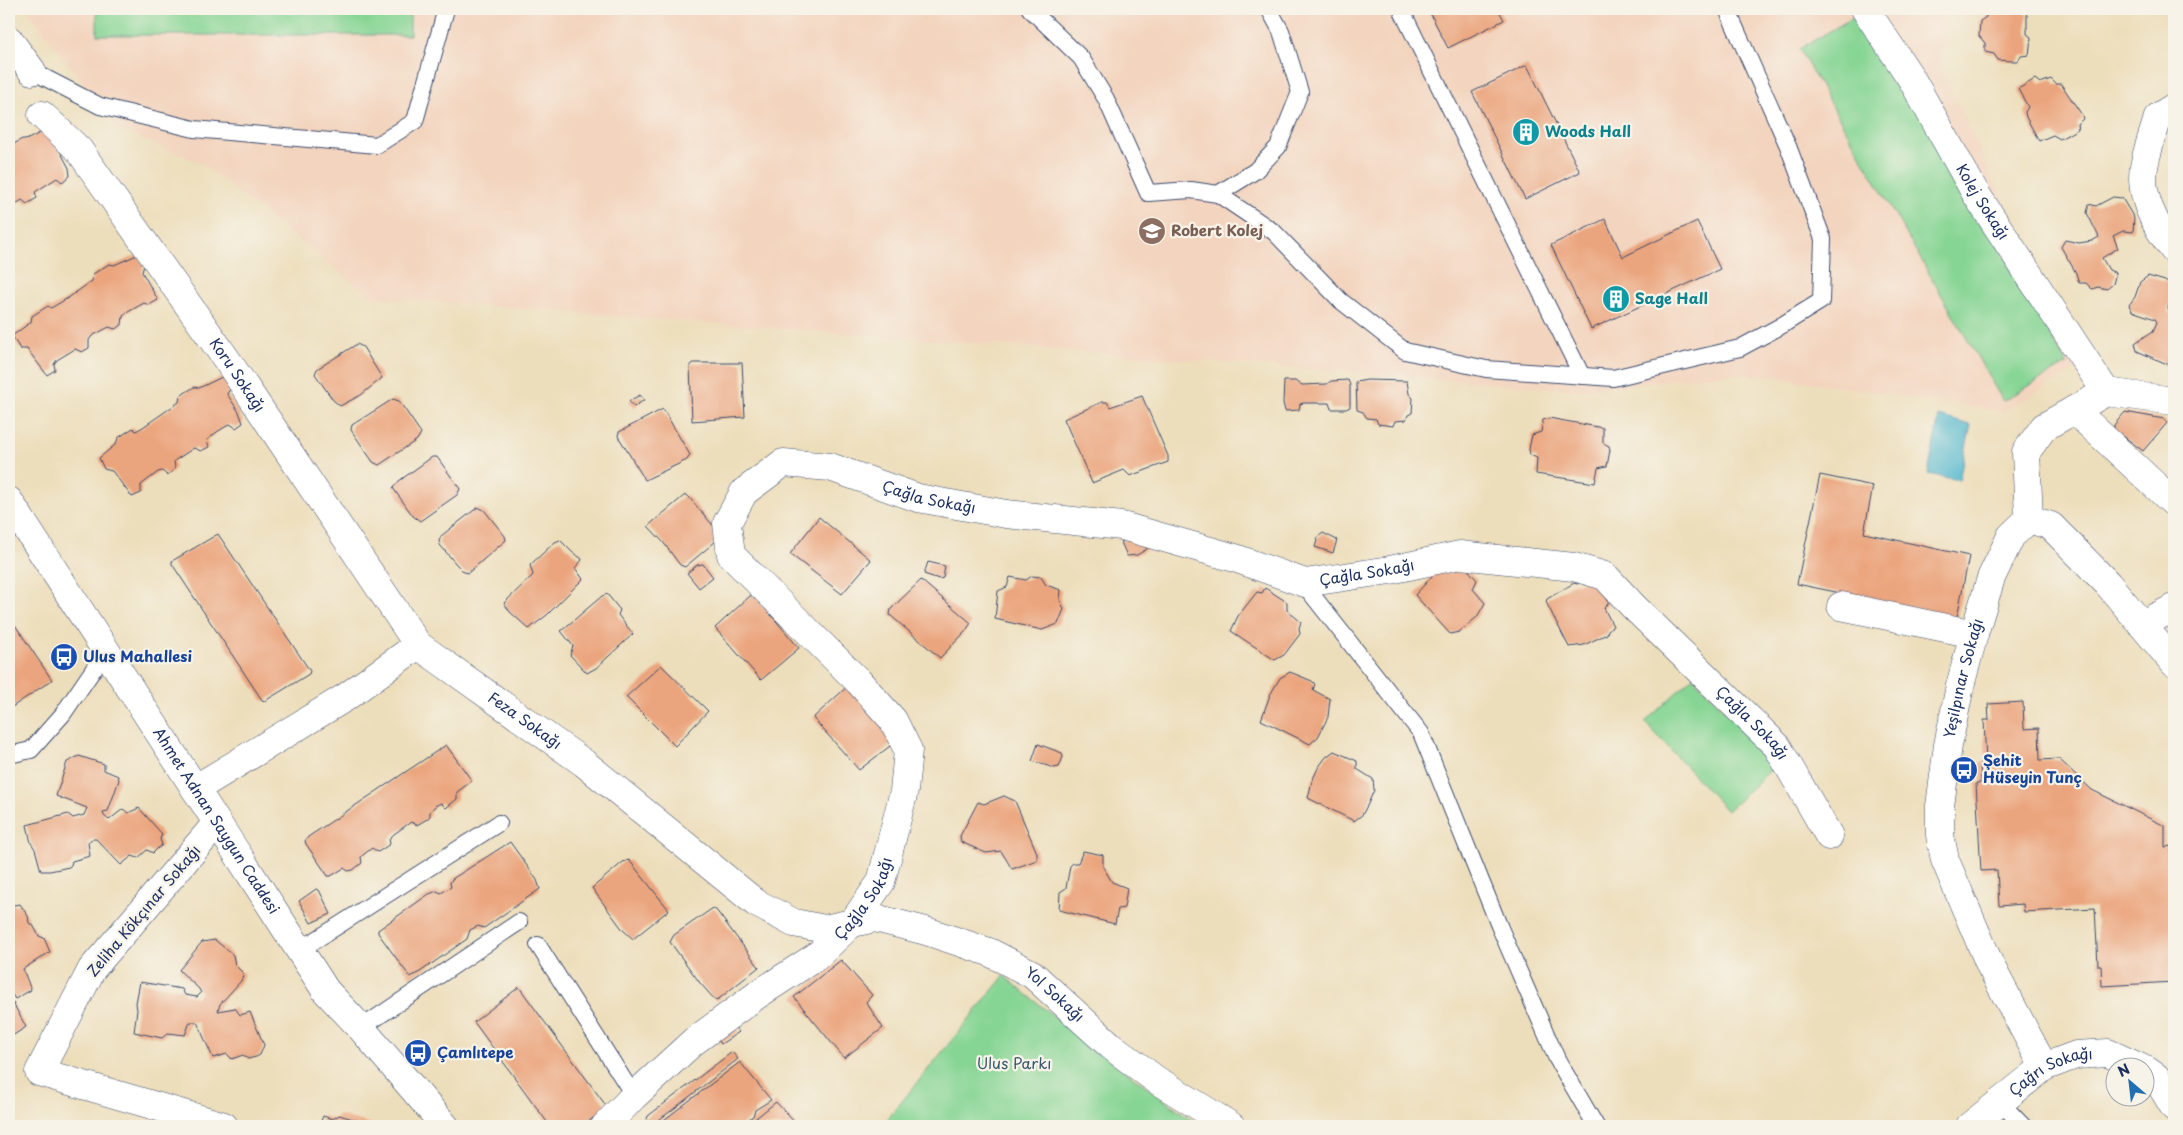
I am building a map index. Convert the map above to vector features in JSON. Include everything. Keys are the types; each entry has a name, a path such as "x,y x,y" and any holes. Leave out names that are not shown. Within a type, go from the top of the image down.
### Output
{"street":[{"name":"Kolej Sokağı","path":"1865,9 1911,78 1976,194 2106,392"},
{"path":"9,40 32,71"},
{"path":"2174,107 2158,117 2144,164 2144,197 2164,238 2174,250"},
{"name":"Koru Sokağı","path":"42,115 79,150 96,174 227,360 418,646"},
{"path":"2174,401 2106,392 2044,427 2026,452 2029,519 2050,526 2108,584 2174,663"},
{"path":"2074,410 2174,503"},
{"name":"Çağla Sokağı","path":"606,1126 634,1096 693,1042 757,995 817,956 853,922 881,882 904,791 908,750 893,720 859,682 731,555 727,524 744,492 783,462 830,467 918,498 1006,514 1122,526 1235,558 1302,582 1390,570 1460,555 1574,567 1604,576 1777,746 1828,836"},
{"name":"Ahmet Adnan Saygun Caddesi","path":"9,501 326,991 361,1028 445,1126"},
{"name":"Yeşilpınar Sokağı","path":"2029,519 2011,536 1991,578 1974,634 1948,745 1940,806 1940,835 1945,860 1990,965 2044,1067"},
{"path":"1841,606 1974,634"},
{"path":"2142,624 2174,608"},
{"path":"195,789 346,697 418,646"},
{"name":"Feza Sokağı","path":"418,646 584,763 756,903 794,923 825,929 853,922"},
{"name":"Zeliha Kökçınar Sokağı","path":"217,823 92,969 39,1072 224,1126"},
{"name":"Yol Sokağı","path":"853,922 875,918 926,931 989,952 1032,974 1112,1046 1155,1078 1231,1126"},
{"name":"Çağrı Sokağı","path":"1970,1126 2044,1067 2076,1055 2108,1053 2119,1058"},
{"path":"2156,1078 2174,1107"}],"lane":[{"path":"32,71 100,106 194,129 377,145 415,121 446,9"},
{"path":"1030,9 1081,58 1106,98 1148,193 1191,190 1218,194 1274,232 1341,301 1405,351 1486,369 1613,378 1740,348 1821,301 1823,239 1788,146 1727,9"},
{"path":"1218,194 1255,171 1278,148 1300,92 1281,31 1269,9"},
{"path":"1401,9 1582,376"},
{"path":"1302,582 1421,732 1500,928 1557,1059 1596,1126"},
{"path":"9,755 31,750 63,714 106,650"},
{"path":"300,950 499,822"},
{"path":"361,1028 519,922"},
{"path":"538,945 634,1096"},
{"path":"2000,1102 2023,1126"}],"shaded area":[{"name":"Robert Kolej","path":"26,9 1954,9 1946,16 1941,68 2082,366 2003,412 1770,376 1727,374 1580,390 371,297 202,164 118,129"}],"green space":[{"path":"97,9 410,9 410,35 97,35"},
{"path":"1863,12 2067,364 2003,401 1799,49"},
{"path":"1693,677 1776,765 1727,811 1645,722"},
{"name":"Ulus Parkı","path":"1004,976 1086,1042 1200,1126 882,1126"}],"water":[{"path":"1939,416 1971,425 1959,480 1928,474"}],"building":[{"path":"1428,9 1498,9 1504,20 1448,48"},
{"path":"1987,9 2022,9 2027,15 2027,34 2031,37 2029,55 2021,56 2018,61 2010,61 1998,60 1994,54 1985,52 1985,43 1979,36 1980,21 1986,17"},
{"name":"Woods Hall","path":"1527,65 1580,172 1525,199 1472,92"},
{"path":"2035,79 2040,83 2051,79 2056,84 2061,84 2082,115 2083,119 2077,124 2078,129 2060,139 2053,135 2039,141 2026,117 2025,112 2028,107 2018,89"},
{"path":"48,129 69,168 70,176 62,182 57,178 35,192 37,198 27,204 22,200 9,209 9,147 22,139 26,140"},
{"path":"2113,197 2122,198 2134,218 2133,232 2123,231 2113,236 2118,248 2102,258 2109,270 2116,273 2113,284 2107,289 2098,287 2092,289 2086,283 2079,283 2076,273 2061,247 2065,240 2079,243 2092,241 2099,237 2087,213 2089,204 2096,206"},
{"name":"Sage Hall","path":"1605,219 1623,257 1697,221 1720,269 1591,329 1551,245"},
{"path":"137,255 144,265 142,272 158,300 149,305 144,303 128,312 123,316 122,325 115,329 109,327 92,336 89,340 89,348 82,352 75,349 57,360 54,364 55,370 47,375 27,349 20,349 12,336 31,322 32,316 48,306 51,308 68,298 92,281 93,274 109,264 114,265"},
{"path":"2148,276 2165,281 2174,288 2174,298 2170,301 2168,308 2169,312 2174,315 2174,367 2137,351 2135,343 2153,331 2157,322 2155,319 2132,311 2129,305 2135,297 2140,282"},
{"path":"357,344 363,347 382,378 361,395 340,406 333,400 315,374 317,369"},
{"path":"694,363 742,363 745,417 692,421 690,365"},
{"path":"222,377 230,389 227,394 239,412 243,423 236,428 230,424 217,432 207,440 209,447 201,451 194,448 174,461 175,468 172,472 167,475 162,471 158,472 141,485 141,493 132,497 112,471 104,469 99,458 116,444 118,438 133,428 136,431 143,427 179,402 180,396 194,387 199,388"},
{"path":"1348,380 1350,385 1350,407 1346,409 1331,409 1329,403 1303,403 1300,404 1299,410 1285,411 1283,403 1284,381 1295,381 1302,385 1327,384 1331,381"},
{"path":"1367,380 1407,381 1409,394 1413,398 1412,413 1408,415 1406,420 1395,421 1393,426 1378,424 1376,419 1367,418 1363,412 1357,410 1356,382"},
{"path":"640,395 644,400 634,407 629,401"},
{"path":"1142,396 1168,456 1168,462 1130,476 1124,470 1092,483 1064,419 1102,402 1107,402 1110,407"},
{"path":"393,399 399,401 421,433 417,440 379,465 373,462 351,430 352,425"},
{"path":"663,409 690,455 687,460 645,480 618,436 619,432"},
{"path":"2125,412 2164,419 2167,423 2143,451 2114,429 2114,425"},
{"path":"1549,418 1603,428 1603,443 1609,446 1610,450 1607,466 1598,468 1595,483 1536,474 1537,458 1530,455 1529,449 1532,435 1541,432 1543,420"},
{"path":"432,457 437,457 460,489 457,495 420,521 413,516 393,488 399,481"},
{"path":"1820,475 1873,486 1864,533 1969,556 1957,617 1797,584"},
{"path":"685,495 688,496 722,536 685,567 680,565 648,526"},
{"path":"478,507 484,510 505,536 506,540 468,573 464,572 456,564 440,545 439,541 441,536"},
{"path":"819,517 871,560 842,594 790,554"},
{"path":"1140,533 1147,549 1137,555 1127,556 1121,542"},
{"path":"1323,533 1337,540 1333,553 1315,547 1318,537"},
{"path":"218,534 310,671 309,674 265,701 262,700 172,564 172,561"},
{"path":"560,540 581,558 582,560 575,568 583,579 547,615 529,629 510,612 504,603 533,575 530,565 555,542"},
{"path":"928,562 945,566 943,578 939,579 924,574"},
{"path":"1462,563 1477,580 1473,589 1485,603 1477,617 1459,632 1450,634 1415,595 1434,574"},
{"path":"703,564 713,577 699,588 687,573 697,565"},
{"path":"1032,576 1041,577 1046,585 1061,590 1060,600 1064,609 1058,624 1042,630 995,619 998,591 1007,587 1010,577 1026,580"},
{"path":"1587,579 1598,580 1608,601 1604,608 1613,626 1608,630 1607,634 1584,645 1569,647 1546,602 1547,599 1574,583 1577,584"},
{"path":"921,580 971,623 940,658 890,615 891,609"},
{"path":"1265,588 1287,602 1287,610 1301,622 1300,634 1284,655 1275,660 1231,631 1238,616 1257,592 1262,593"},
{"path":"607,594 620,610 618,615 633,634 596,668 587,673 570,655 573,646 561,631 602,596"},
{"path":"754,595 799,648 761,680 715,628 750,596"},
{"path":"15,625 52,680 9,709 9,629"},
{"path":"661,665 708,711 675,746 626,697"},
{"path":"1290,672 1312,681 1315,684 1313,690 1330,699 1328,717 1318,737 1310,744 1261,720 1270,695 1280,678"},
{"path":"850,684 897,738 890,746 859,770 813,718"},
{"path":"2023,702 2024,729 2039,728 2040,760 2059,759 2092,790 2165,826 2165,847 2171,846 2174,905 2174,982 2102,986 2101,966 2098,966 2095,908 2024,912 2023,904 1999,906 1997,870 1981,871 1976,783 1981,783 1980,763 1986,762 1984,720 1989,720 1988,704"},
{"path":"1038,744 1062,753 1063,757 1059,767 1054,768 1032,761"},
{"path":"446,745 472,781 457,792 457,799 446,808 441,803 435,806 430,812 430,816 417,825 411,822 394,834 389,839 390,844 378,852 372,848 361,857 362,863 353,870 348,871 344,868 328,876 306,844 305,841 308,837"},
{"path":"1334,751 1357,761 1357,769 1373,779 1374,790 1368,804 1362,815 1354,821 1308,798 1312,781 1318,768 1326,757"},
{"path":"79,756 104,764 104,770 118,776 119,780 108,811 103,812 104,816 109,820 123,809 128,813 139,808 162,834 160,839 162,845 153,853 147,850 138,858 132,856 121,865 96,839 92,839 88,842 90,856 72,861 69,867 41,871 27,825 68,814 73,818 84,815 87,808 56,796 67,762"},
{"path":"1004,796 1015,801 1037,853 1037,860 1012,869 1001,851 986,853 961,842 960,836 978,802 984,804"},
{"path":"510,842 537,880 540,889 484,928 478,926 470,930 467,939 410,977 378,933 378,930 429,894 437,891 441,893 451,887 452,879"},
{"path":"1083,851 1103,855 1103,867 1112,882 1127,888 1124,908 1118,909 1115,924 1059,910 1060,892 1066,888 1070,866 1073,863 1078,863"},
{"path":"629,860 669,910 633,939 623,930 592,888 623,862"},
{"path":"316,889 319,890 331,914 311,923 299,901"},
{"path":"9,904 20,904 28,916 29,923 33,925 39,936 44,938 50,952 23,969 31,990 15,999 9,990"},
{"path":"713,908 759,967 716,1001 700,983 670,942 674,935"},
{"path":"215,940 233,955 235,965 244,974 241,981 220,1004 218,1011 235,1008 240,1015 250,1012 264,1045 260,1055 256,1057 248,1059 243,1055 232,1059 227,1054 213,1058 197,1022 190,1022 185,1035 168,1033 162,1038 134,1032 140,982 182,989 185,995 197,997 201,993 199,989 179,970 202,942"},
{"path":"841,960 872,995 866,1002 883,1028 844,1058 794,997"},
{"path":"519,987 607,1107 583,1126 550,1126 474,1022"},
{"path":"9,1002 13,1003 26,1027 9,1038"},
{"path":"729,1020 739,1032 721,1044 712,1031"},
{"path":"732,1052 738,1059 671,1111 653,1124 650,1124 647,1119 648,1116"},
{"path":"740,1062 771,1100 755,1110 753,1116 740,1126 656,1126"},
{"path":"776,1102 798,1126 746,1126"},
{"path":"339,1115 374,1126 319,1126 323,1116 333,1119"}],"place":[{"name":"Woods Hall","path":"1526,132"},
{"name":"Robert Kolej","path":"1152,231"},
{"name":"Sage Hall","path":"1616,299"},
{"name":"Ulus Mahallesi","path":"64,657"},
{"name":"Şehit Hüseyin Tunç","path":"1964,770"},
{"name":"Çamlıtepe","path":"418,1053"}]}
